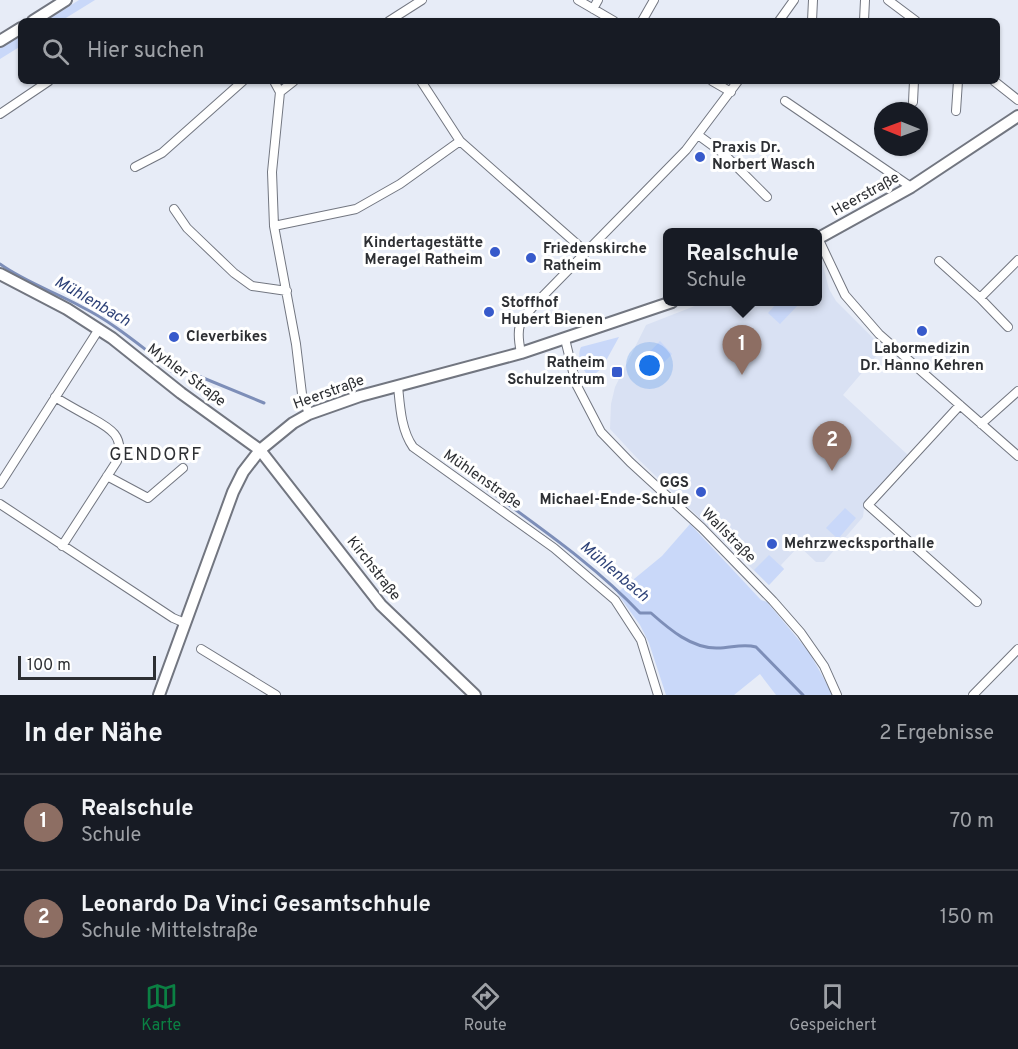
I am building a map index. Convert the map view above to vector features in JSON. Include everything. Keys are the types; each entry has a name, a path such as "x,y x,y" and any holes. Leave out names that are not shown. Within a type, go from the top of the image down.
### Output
{"main road":[{"path":"38,18 66,0"},
{"path":"0,41 18,30"},
{"name":"Heerstraße","path":"822,237 911,187 1018,116"},
{"name":"Myhler Straße","path":"0,274 68,309 99,329 181,393 260,450"},
{"name":"Heerstraße","path":"159,695 229,499 243,472 260,450 292,423 309,414 360,396 521,353 663,305"},
{"name":"Kirchstraße","path":"260,450 381,605 467,692"}],"street":[{"path":"394,18 422,0"},
{"path":"578,0 609,18"},
{"path":"593,9 598,0"},
{"path":"644,18 654,0"},
{"path":"781,18 794,0"},
{"path":"812,18 813,0"},
{"path":"864,18 865,0"},
{"path":"888,0 912,18"},
{"path":"0,114 44,84"},
{"path":"135,167 162,153 240,84"},
{"path":"276,84 280,92 272,172 274,226 287,291 300,379 309,414"},
{"path":"280,92 290,84"},
{"path":"423,84 460,141 586,252"},
{"path":"717,84 731,92"},
{"path":"521,353 517,329 521,320 686,150 736,84"},
{"path":"913,102 914,84"},
{"path":"956,111 958,84"},
{"path":"998,84 1018,100"},
{"path":"785,101 911,187"},
{"path":"698,135 724,154 767,197"},
{"path":"274,226 356,209 400,184 460,141"},
{"path":"174,209 187,228 234,273 252,286 287,291"},
{"path":"822,247 845,295 863,317 879,334 1018,456"},
{"path":"980,298 1018,260"},
{"path":"939,261 1008,327"},
{"path":"0,484 99,329"},
{"name":"Wallstraße","path":"565,339 576,384 601,432 702,528 780,609 801,633 824,666 837,695"},
{"name":"Mühlenstraße","path":"398,386 403,422 408,440 413,447 554,548 615,600 641,639 658,695"},
{"path":"981,424 1018,391"},
{"path":"55,397 109,428 117,437 120,453 62,546"},
{"path":"960,405 868,505 977,602"},
{"path":"107,476 148,498 183,468"},
{"path":"0,504 173,618 185,623"},
{"path":"201,649 276,695"},
{"path":"972,695 1018,649"}],"shaded area":[{"path":"79,0 95,0 66,18 51,18"},
{"path":"18,37 18,48 0,59 0,47"},
{"path":"822,264 829,289 836,301 883,348 843,395 909,456 864,508 863,517 824,562 816,562 799,546 781,565 784,569 769,585 610,429 611,404 615,387 646,325 695,306 822,306"},
{"path":"774,306 797,306 780,324 768,313"},
{"path":"619,337 602,368 595,374 586,373 580,360 581,347"},
{"path":"660,341 672,354 653,374 641,361"},
{"path":"845,508 856,518 838,539 826,528"},
{"path":"690,524 761,600 767,602 809,652 833,695 776,695 760,674 734,695 666,695 649,643 640,625 617,593 662,556"},
{"path":"769,555 784,569 769,585 754,570"}],"waterway":[{"name":"Mühlenbach","path":"0,264 102,318 158,359 166,360 171,371 179,368 264,403"},
{"name":"Mühlenbach","path":"475,480 581,560 640,613 651,613 673,631 699,645 718,648 756,647 803,695"}],"place":[{"name":"Praxis Dr. Norbert Wasch","path":"700,157"},
{"name":"Kindertagestätte Meragel Ratheim","path":"495,252"},
{"name":"Friedenskirche Ratheim","path":"531,258"},
{"name":"Stoffhof Hubert Bienen","path":"489,312"},
{"name":"Labormedizin Dr. Hanno Kehren","path":"922,331"},
{"name":"Cleverbikes","path":"174,337"},
{"name":"Ratheim Schulzentrum","path":"617,372"},
{"name":"Realschule","path":"742,375"},
{"name":"Leonardo Da Vinci Gesamtschhule","path":"832,471"},
{"name":"GGS Michael-Ende-Schule","path":"701,492"},
{"name":"Mehrzwecksporthalle","path":"772,544"}],"district":[{"name":"GENDORF","path":"156,455"}]}
